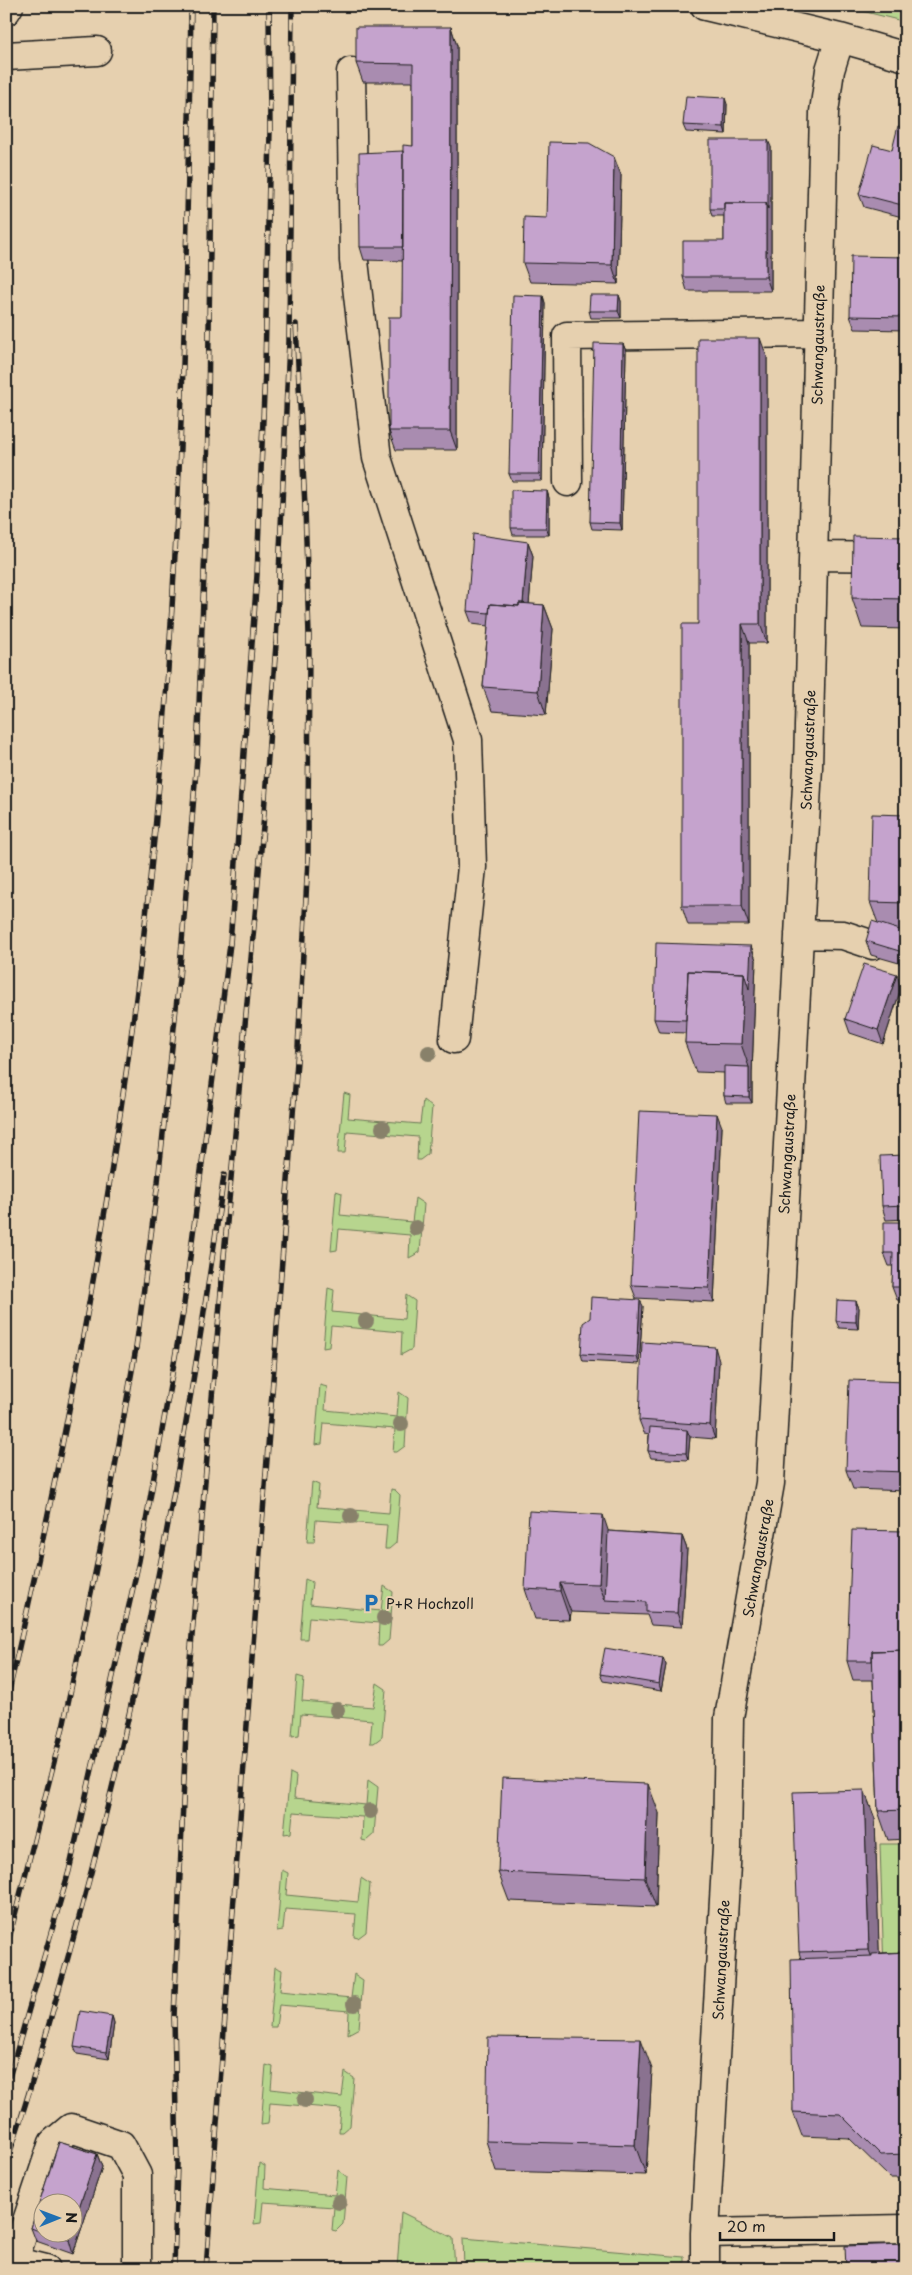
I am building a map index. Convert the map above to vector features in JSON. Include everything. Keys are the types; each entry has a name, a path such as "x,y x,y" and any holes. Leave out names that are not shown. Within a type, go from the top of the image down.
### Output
{"street":[{"path":"6,11 9,6"},
{"path":"705,6 840,38 906,57"},
{"name":"Schwangaustraße","path":"705,2269 705,2233 726,1856 730,1718 770,1483 808,767 815,556 818,333 824,112 830,70 840,38"},
{"path":"6,56 97,50"},
{"path":"351,72 354,261 377,458 468,740 472,867 454,1039"},
{"path":"568,482 568,336 818,333"},
{"path":"815,556 906,557"},
{"path":"799,934 843,935 874,945"},
{"path":"46,2269 13,2265 53,2143 71,2128 121,2145 137,2175 137,2269"},
{"path":"705,2233 906,2229"}],"green space":[{"path":"906,6 906,22 846,7"},
{"path":"344,1093 350,1095 348,1118 420,1124 423,1100 432,1107 428,1154 417,1160 418,1137 347,1131 345,1153 338,1153"},
{"path":"336,1191 342,1193 340,1215 412,1222 415,1198 424,1204 420,1252 409,1258 410,1235 339,1229 337,1250 331,1251"},
{"path":"328,1288 334,1290 332,1312 404,1319 406,1295 415,1301 412,1349 401,1355 402,1332 331,1326 329,1347 323,1348"},
{"path":"320,1385 327,1387 325,1410 397,1417 399,1392 408,1398 405,1446 397,1452 393,1452 395,1429 324,1423 322,1444 315,1445"},
{"path":"312,1482 319,1485 317,1507 389,1513 391,1489 395,1490 400,1495 396,1543 389,1549 385,1549 387,1525 316,1520 314,1542 307,1542"},
{"path":"305,1579 312,1582 310,1604 381,1611 384,1586 393,1592 389,1640 382,1646 378,1646 379,1623 309,1617 307,1639 300,1639"},
{"path":"297,1676 304,1678 302,1701 373,1707 377,1683 386,1689 382,1737 374,1743 370,1743 372,1720 301,1714 299,1735 292,1736"},
{"path":"290,1773 296,1776 294,1798 366,1805 368,1780 378,1787 374,1834 366,1841 362,1840 363,1817 293,1812 291,1833 284,1834"},
{"path":"880,1844 906,1844 906,1971 884,1972"},
{"path":"282,1870 288,1873 286,1895 358,1902 361,1878 370,1884 366,1932 358,1938 354,1937 356,1914 285,1909 283,1930 277,1931"},
{"path":"275,1967 282,1970 280,1991 351,1998 354,1974 363,1980 359,2028 348,2034 349,2011 279,2005 276,2027 270,2027"},
{"path":"266,2065 273,2067 271,2089 342,2097 345,2072 354,2078 350,2126 343,2132 339,2132 341,2109 270,2103 268,2124 261,2125"},
{"path":"259,2163 265,2166 264,2188 335,2195 338,2170 347,2177 343,2224 336,2231 332,2230 334,2207 263,2202 261,2223 254,2224"},
{"path":"401,2212 453,2238 455,2269 397,2269"},
{"path":"463,2238 684,2257 684,2269 464,2269"}],"building":[{"path":"356,27 451,27 450,431 389,431 389,317 402,317 403,145 413,146 413,64 356,63"},
{"path":"686,96 725,98 724,127 683,125"},
{"path":"898,126 906,128 906,206 859,194 873,145 892,150"},
{"path":"710,140 768,140 768,209 766,203 724,203 724,209 710,209"},
{"path":"549,142 589,143 614,157 612,265 523,263 524,217 547,218"},
{"path":"403,151 403,247 360,247 359,153"},
{"path":"724,203 766,203 766,277 683,277 683,241 724,241"},
{"path":"851,256 906,257 906,317 850,316"},
{"path":"7,281 8,312 6,312"},
{"path":"513,295 543,296 539,474 509,474"},
{"path":"590,295 619,295 618,311 589,311"},
{"path":"698,338 760,338 760,624 742,624 742,906 682,906 682,624 698,624"},
{"path":"594,343 623,344 620,523 590,522"},
{"path":"511,490 547,491 546,528 511,528"},
{"path":"473,534 528,542 523,603 519,603 519,606 490,604 489,613 467,611"},
{"path":"853,536 906,537 906,599 852,598"},
{"path":"519,603 544,605 538,691 483,687 490,604 519,606"},
{"path":"872,814 906,815 906,903 870,902"},
{"path":"872,921 906,932 906,953 866,941"},
{"path":"656,943 751,946 749,989 744,973 688,971 686,1020 654,1019"},
{"path":"864,964 897,974 878,1030 845,1019"},
{"path":"688,971 744,973 741,1044 685,1043"},
{"path":"724,1066 749,1067 749,1097 724,1096"},
{"path":"639,1111 717,1114 709,1288 631,1285"},
{"path":"906,1155 906,1205 882,1206 880,1156"},
{"path":"884,1222 906,1222 906,1287 892,1287 893,1253 884,1253"},
{"path":"591,1297 640,1300 637,1357 581,1354 583,1323 590,1318"},
{"path":"837,1300 856,1301 856,1322 836,1321"},
{"path":"642,1342 715,1347 710,1425 639,1420"},
{"path":"849,1380 906,1382 906,1472 846,1470"},
{"path":"650,1427 687,1430 686,1453 648,1451"},
{"path":"529,1511 603,1515 599,1584 560,1583 560,1591 525,1589"},
{"path":"852,1530 906,1531 906,1650 872,1651 872,1661 847,1661"},
{"path":"608,1531 682,1536 677,1613 646,1612 646,1602 605,1600"},
{"path":"605,1648 663,1658 659,1684 600,1674"},
{"path":"906,1650 906,1810 878,1811 872,1651"},
{"path":"502,1778 648,1784 645,1878 498,1872"},
{"path":"864,1790 869,1950 799,1952 793,1792"},
{"path":"906,1952 906,2154 881,2155 840,2114 793,2112 791,1959 872,1956 872,1954"},
{"path":"80,2011 112,2016 106,2052 74,2047"},
{"path":"488,2037 641,2039 635,2145 486,2141"},
{"path":"59,2142 97,2154 82,2198 82,2192 43,2192"},
{"path":"906,2244 906,2269 846,2269 845,2246"}],"railway":[{"path":"6,1704 57,1471 101,1236 120,1118 150,881 168,668 179,479 188,195 191,6"},
{"path":"6,1950 63,1727 102,1540 136,1348 158,1182 179,979 197,758 207,493 213,6"},
{"path":"6,2088 69,1871 139,1561 183,1312 230,944 257,575 265,367 270,130 269,6"},
{"path":"174,2269 177,2164 174,2017 188,1683 263,827 276,644 289,341 292,6"},
{"path":"206,2269 298,1048 308,859 309,636 296,324"},
{"path":"6,2163 37,2066 92,1870 138,1673 177,1475 210,1275 224,1175"}],"place":[{"name":"P+R Hochzoll","path":"371,1603"}]}
